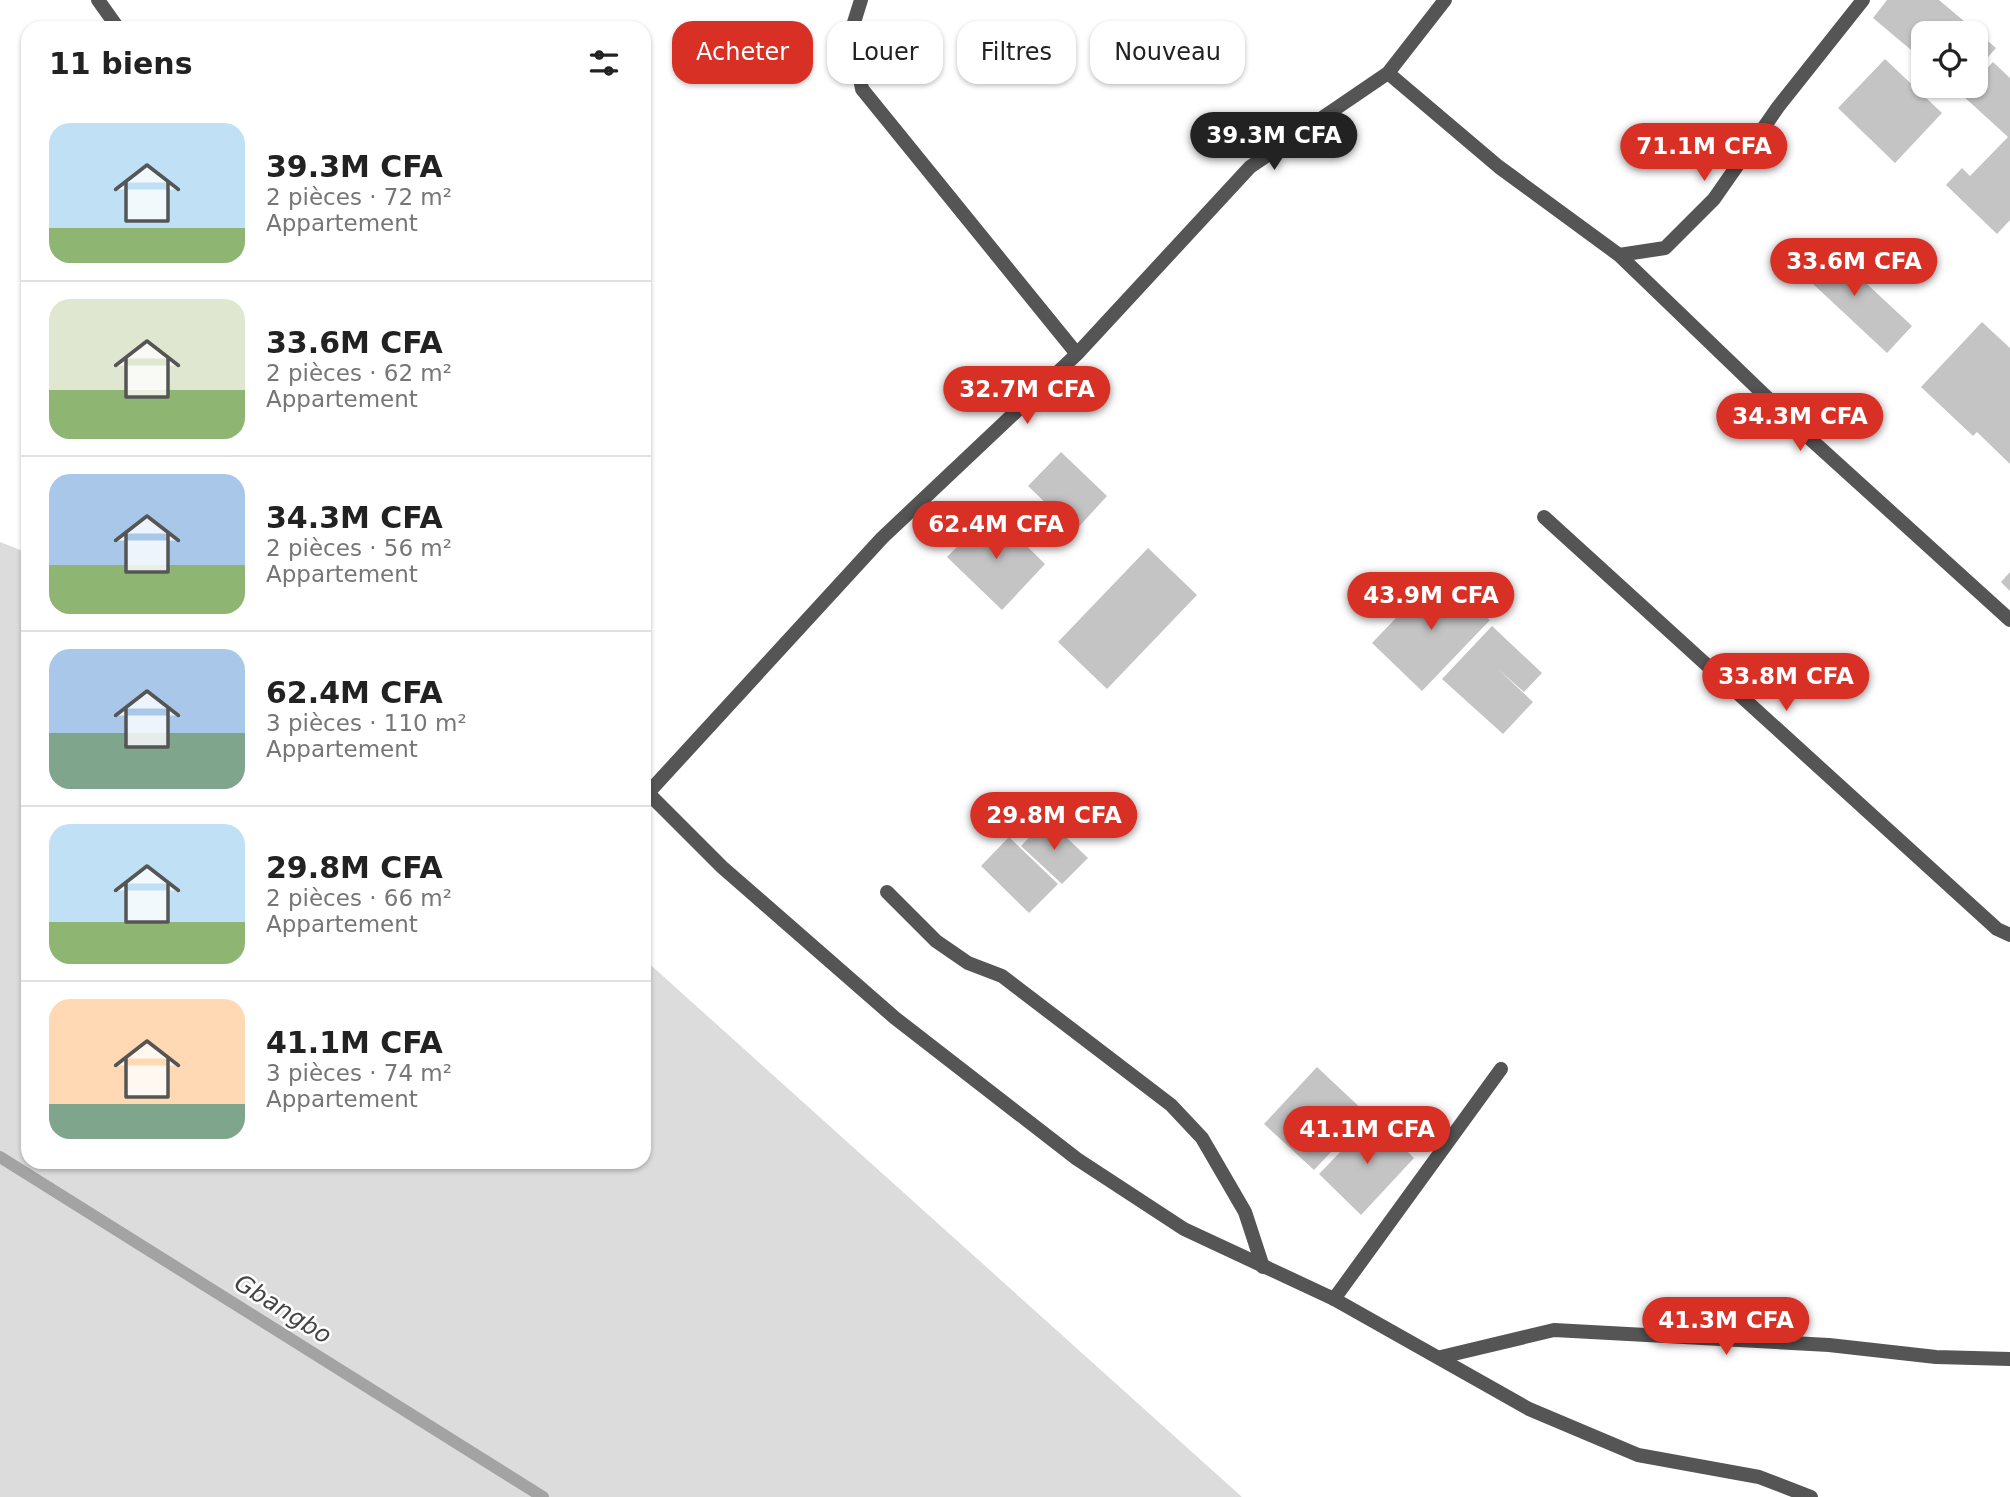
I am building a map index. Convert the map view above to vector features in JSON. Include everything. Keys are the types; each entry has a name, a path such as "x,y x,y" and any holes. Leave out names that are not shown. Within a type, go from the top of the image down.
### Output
{"street":[{"path":"98,0 113,21"},
{"path":"861,0 851,32 862,89 1077,354"},
{"path":"651,786 881,538 1077,354 1250,167 1388,73 1445,0"},
{"path":"1619,254 1665,248 1714,199 1778,107 1863,0"},
{"path":"1388,73 1499,167 1619,254 1807,436 2010,620"},
{"path":"1544,517 1997,929 2010,935"},
{"path":"651,796 722,867 916,1035 1077,1159 1184,1229 1334,1299 1529,1409 1638,1455 1759,1477 1811,1497"},
{"path":"887,892 936,941 968,962 1002,976 1171,1105 1202,1138 1245,1212 1263,1267"},
{"path":"1334,1299 1501,1069"},
{"path":"1441,1357 1554,1330 1829,1345 1936,1357 2010,1359"}],"shaded area":[{"path":"0,542 21,550 21,1169 651,1169 651,965 1242,1497 0,1497"}],"building":[{"path":"1887,0 1939,0 1964,21 1911,21 1911,50 1873,18"},
{"path":"1988,41 1996,48 1988,57"},
{"path":"1885,59 1911,84 1911,98 1926,98 1942,113 1895,163 1838,108"},
{"path":"1993,62 2010,78 2010,220 1997,234 1946,185 1962,168 1970,176 2008,137 1965,98 1988,98 1988,67"},
{"path":"1822,242 1912,326 1887,353 1797,269"},
{"path":"1982,322 2010,348 2010,464 1977,432 1973,436 1921,387"},
{"path":"1061,452 1107,496 1075,531 1028,486"},
{"path":"992,512 1045,564 1002,610 947,557"},
{"path":"1148,548 1197,595 1107,689 1058,642"},
{"path":"2010,572 2010,591 2001,582"},
{"path":"1439,573 1490,620 1422,691 1372,643"},
{"path":"1492,626 1542,673 1524,692 1498,669 1533,702 1503,734 1442,679"},
{"path":"1047,819 1088,858 1062,884 1021,846"},
{"path":"1009,837 1058,884 1029,913 981,866"},
{"path":"1317,1067 1367,1114 1314,1170 1264,1124"},
{"path":"1373,1118 1414,1158 1361,1215 1319,1174"}],"waterway":[{"name":"Gbangbo","path":"0,1157 543,1497"}]}
